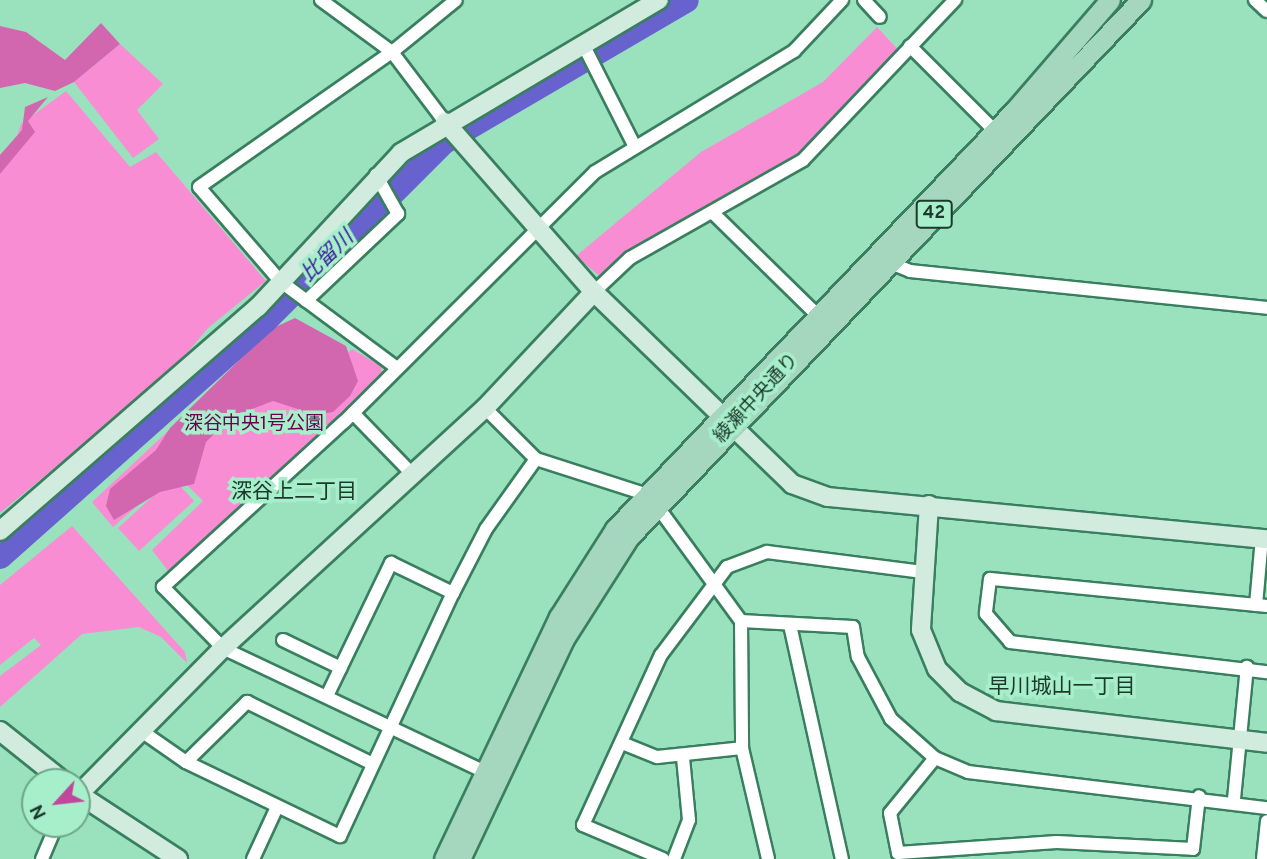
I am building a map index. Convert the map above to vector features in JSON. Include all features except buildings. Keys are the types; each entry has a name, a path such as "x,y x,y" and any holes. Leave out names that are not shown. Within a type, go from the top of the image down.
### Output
{"main road":[{"name":"綾瀬中央通り","path":"724,423 816,314 1015,110 1110,0"},
{"name":"綾瀬中央通り","path":"444,859 483,790 566,605 651,500 724,423 888,262 1140,0"},
{"name":"綾瀬中央通り","path":"460,859 483,790"}],"street":[{"path":"321,0 392,52 453,131 594,292 776,474 810,492 1264,539 1261,605 990,579 986,614 1010,642 1247,667 1267,672"},
{"path":"397,368 286,285 199,187 392,52 456,0"},
{"path":"0,531 286,285 376,175 586,51 659,0"},
{"path":"483,790 389,729 327,696 223,648 163,587 353,413 538,228 634,145 794,51 842,0"},
{"path":"864,0 880,17"},
{"path":"91,781 223,648 414,476 485,408 629,258 803,160 955,0"},
{"path":"1255,0 1267,11"},
{"path":"910,46 989,125"},
{"path":"586,51 634,145"},
{"path":"303,299 398,214 376,175"},
{"path":"712,212 816,314"},
{"path":"888,262 910,271 1267,308"},
{"path":"485,408 536,459 651,500 741,621 742,748 768,859"},
{"path":"353,413 414,476"},
{"path":"140,730 186,762 340,836 453,593 486,529 536,459"},
{"path":"929,505 923,572 926,648 946,679 975,702 996,711 1240,737 1267,743"},
{"path":"663,859 583,825 661,655 727,567 767,552 923,572"},
{"path":"327,696 391,564 453,593"},
{"path":"741,621 853,627 858,657 891,719 935,758 989,779 1234,799 1267,808"},
{"path":"790,625 842,859"},
{"path":"283,640 341,668"},
{"path":"1234,799 1247,667"},
{"path":"186,762 247,702 374,761"},
{"path":"0,730 47,768"},
{"path":"622,743 657,757 683,758 742,748"},
{"path":"674,859 689,820 683,758"},
{"path":"935,758 890,813 898,853 1056,842 1193,849 1199,796"},
{"path":"91,803 178,859"},
{"path":"253,859 276,807"},
{"path":"1263,859 1267,821"},
{"path":"42,859 51,838"}],"green space":[{"path":"877,27 901,53 802,155 603,279 576,256 701,152 823,82"},
{"path":"120,44 163,84 137,110 159,139 133,158 74,82"},
{"path":"66,91 130,167 156,152 266,281 208,328 172,371 0,513 0,155 16,141 21,124"},
{"name":"深谷中央1号公園","path":"352,349 381,366 382,375 169,572 152,550 203,501 175,473 113,527 92,502 244,360 327,374"},
{"path":"173,478 194,501 139,551 118,528"},
{"path":"72,526 185,652 187,663 161,637 139,627 82,634 0,707 0,676 41,645 34,638 0,665 0,585"}],"shaded area":[{"path":"101,23 120,44 74,82 55,91 25,83 0,88 0,26 26,32 65,60"},
{"path":"48,97 28,121 35,132 0,174 0,155 22,130 25,107"},
{"path":"295,318 346,346 358,381 350,396 333,412 316,415 273,401 231,417 206,442 194,484 160,492 114,520 106,506 110,489 156,450 170,428 271,329"}],"waterway":[{"name":"比留川","path":"0,557 265,321 444,142 687,0"}],"district":[{"name":"深谷上二丁目","path":"294,493"},
{"name":"早川城山一丁目","path":"1062,688"}]}
